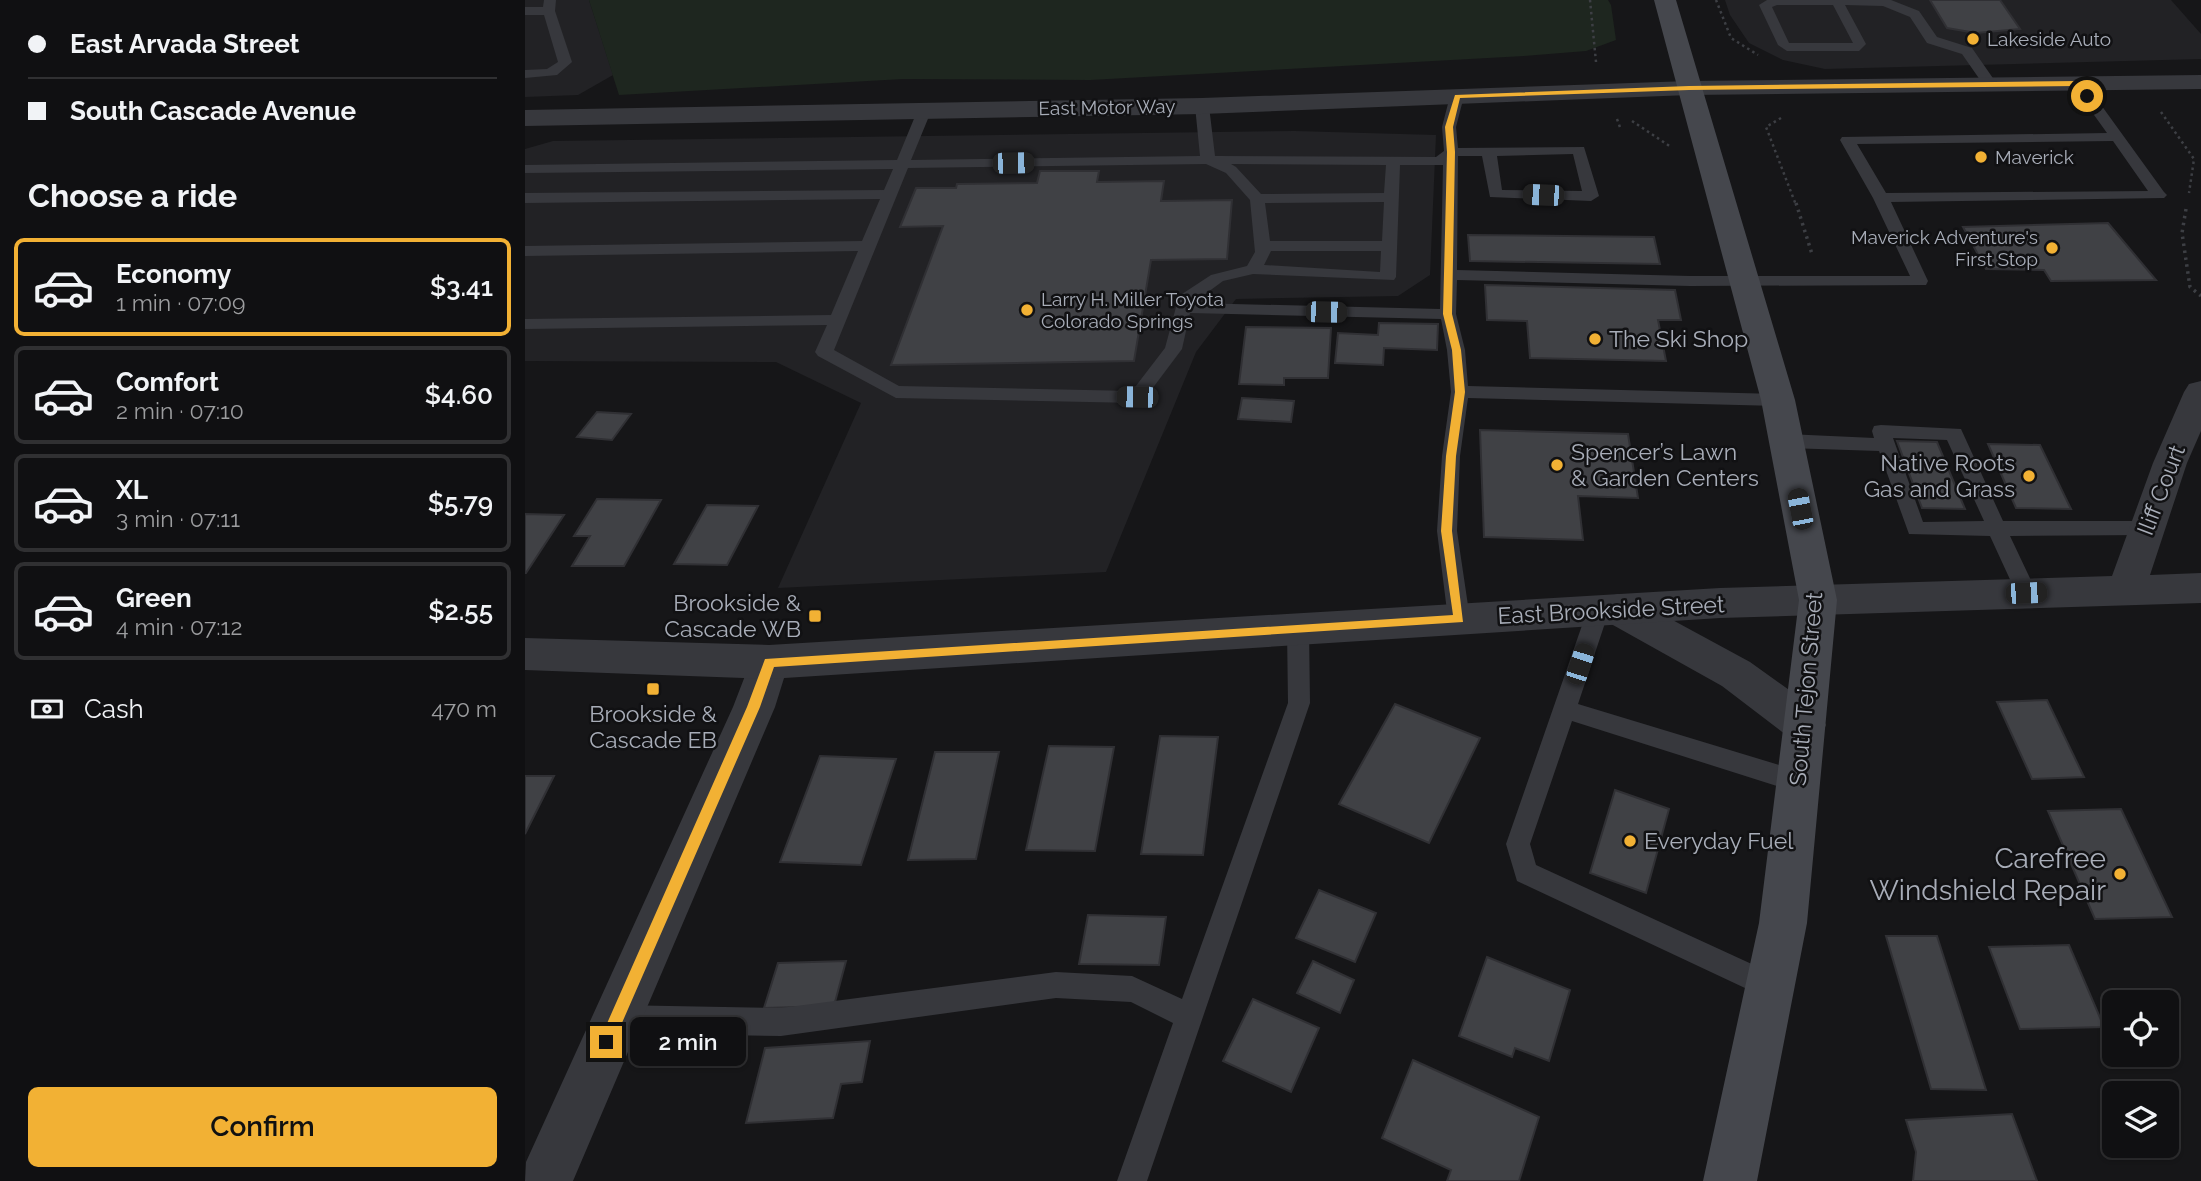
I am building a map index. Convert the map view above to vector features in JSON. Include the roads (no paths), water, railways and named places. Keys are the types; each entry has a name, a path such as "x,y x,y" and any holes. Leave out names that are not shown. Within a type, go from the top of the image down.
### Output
{"main road":[{"name":"South Tejon Street","path":"1665,0 1778,400 1818,600 1783,923 1772,987 1730,1181"}],"street":[{"name":"East Motor Way","path":"525,118 1202,106 1689,88 2201,82"},
{"name":"Iliff Court","path":"2126,590 2170,463 2201,392"},
{"name":"East Brookside Street","path":"525,654 769,662 1608,610 1818,600 2201,588"},
{"path":"1608,610 1736,674 1805,724"},
{"path":"545,1181 754,707 769,662"}],"lane":[{"path":"1837,1 1860,44 1854,48 1792,48 1784,44 1765,5 1776,1 1837,1 1885,2 1915,14 1932,40 1967,51 1990,84"},
{"path":"525,11 549,5 565,62 559,70 548,74 525,74"},
{"path":"1881,198 2159,195 2078,83"},
{"path":"1457,96 1449,127 1451,152 1448,314 1456,350 1460,392 1451,456 1447,531 1459,619"},
{"path":"1202,106 1208,160"},
{"path":"925,109 824,352 896,392 1137,397 1173,349 1185,300 1217,278 1253,269 1388,277 1393,162"},
{"path":"1449,275 1744,281 1920,281 1881,198 1847,140 2117,137"},
{"path":"525,169 1208,160 1393,162 1440,161 1451,152 1580,150 1591,196 1495,194 1489,152"},
{"path":"1208,160 1231,170 1257,199 1263,253 1253,269"},
{"path":"525,198 890,194"},
{"path":"1257,199 1391,197"},
{"path":"525,251 868,246"},
{"path":"1263,246 1389,246"},
{"path":"1183,307 1448,314"},
{"path":"525,324 837,320"},
{"path":"1460,392 1778,400"},
{"path":"2026,593 1996,528 1972,475 1954,434 1881,431 1903,474 1916,529 1996,528 2146,528"},
{"path":"1787,441 1886,444"},
{"path":"1951,475 1972,475"},
{"path":"1608,610 1564,709 1518,844 1526,873 1772,987"},
{"path":"1132,1181 1299,703 1298,629"},
{"path":"1564,709 1799,782"},
{"path":"616,1019 782,1022 1056,985 1132,989 1189,1016"}],"place":[{"name":"Lakeside Auto","path":"1973,39"},
{"name":"Maverick","path":"1981,157"},
{"name":"Maverick Adventure's First Stop","path":"2052,248"},
{"name":"Larry H. Miller Toyota Colorado Springs","path":"1027,310"},
{"name":"The Ski Shop","path":"1595,339"},
{"name":"Spencer’s Lawn & Garden Centers","path":"1557,465"},
{"name":"Native Roots Gas and Grass","path":"2029,476"},
{"name":"Brookside & Cascade WB","path":"815,616"},
{"name":"Brookside & Cascade EB","path":"653,689"},
{"name":"Everyday Fuel","path":"1630,841"},
{"name":"Carefree Windshield Repair","path":"2120,874"}]}
